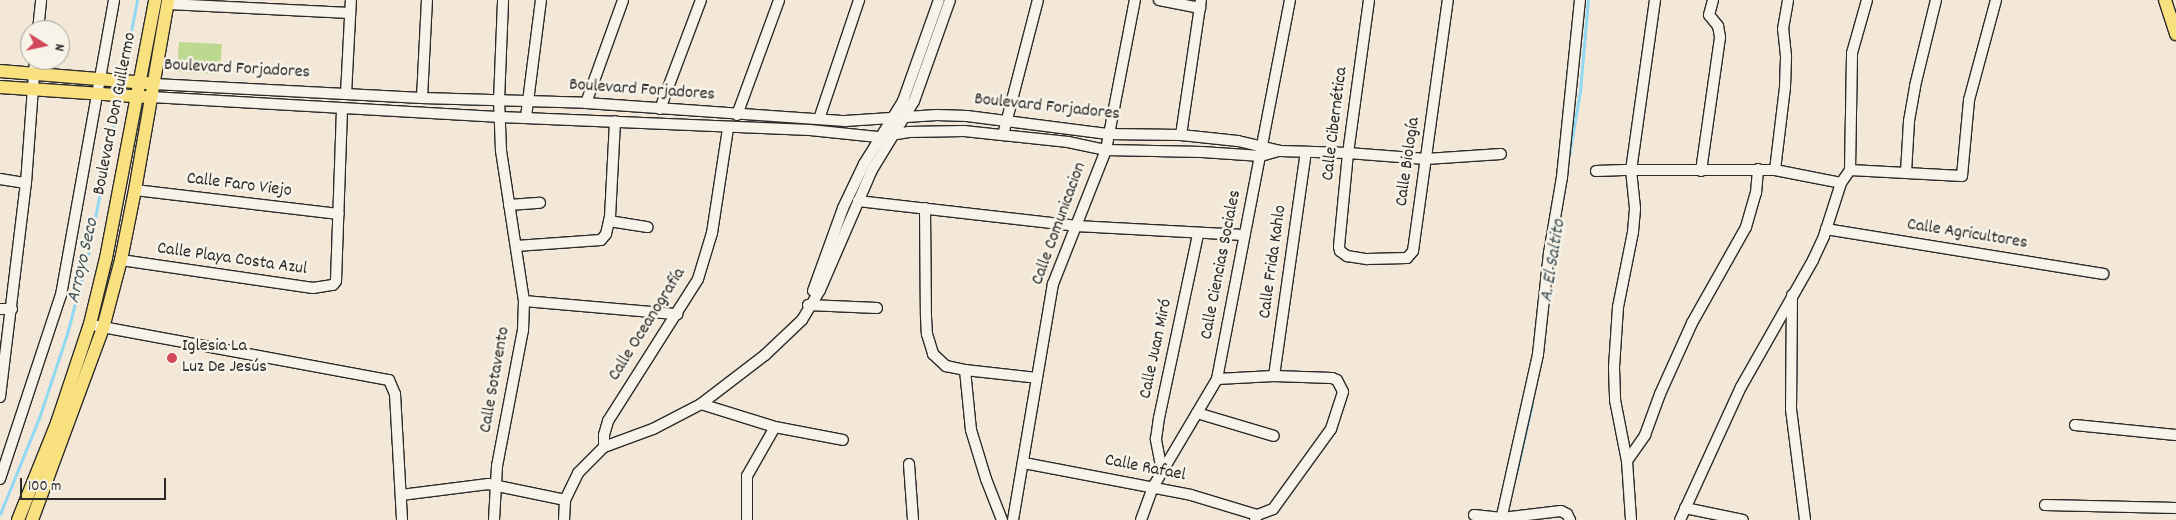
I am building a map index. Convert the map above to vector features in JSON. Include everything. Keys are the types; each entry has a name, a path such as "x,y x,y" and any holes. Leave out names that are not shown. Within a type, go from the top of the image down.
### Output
{"main road":[{"name":"Boulevard Don Guillermo","path":"18,520 57,423 90,324 106,258 135,96 155,0"},
{"path":"2166,1 2176,34"},
{"name":"Boulevard Don Guillermo","path":"32,520 103,328 135,190 168,2"},
{"name":"Boulevard Forjadores","path":"0,72 154,84"},
{"name":"Boulevard Forjadores","path":"0,87 152,98"}],"street":[{"path":"39,20 41,0"},
{"name":"Boulevard Don Guillermo","path":"1,476 61,295 101,93 114,0"},
{"path":"346,94 351,0"},
{"path":"422,98 427,0"},
{"name":"Calle Sotavento","path":"494,520 494,486 523,330 524,301 501,150 499,101 503,0"},
{"path":"526,117 541,0"},
{"path":"586,103 622,0"},
{"path":"660,109 701,0"},
{"path":"736,115 779,0"},
{"path":"819,118 859,0"},
{"path":"810,305 842,208 878,137 892,118 908,90 939,0"},
{"path":"564,520 565,500 583,466 604,447 653,429 701,404 765,355 802,320 872,170 917,93 950,0"},
{"path":"1003,135 1038,0"},
{"name":"Calle Comunicacion","path":"1013,520 1024,463 1052,284 1106,150 1135,0"},
{"path":"1159,0 1200,4 1181,135"},
{"name":"Calle Ciencias Sociales","path":"1141,520 1153,487 1217,379 1290,0"},
{"name":"Calle Cibernética","path":"1340,251 1348,152 1369,0"},
{"name":"Calle Biología","path":"1340,251 1347,256 1367,259 1407,258 1411,256 1448,0"},
{"path":"1502,519 1538,354 1549,253 1562,177 1580,0"},
{"path":"1630,520 1627,461 1615,400 1614,368 1618,307 1633,232 1635,209 1631,170 1655,0"},
{"path":"1701,171 1720,37 1718,26 1709,15 1712,0"},
{"path":"1775,170 1785,87 1786,56 1783,29 1788,0"},
{"path":"1680,520 1741,388 1792,294 1813,260 1826,229 1841,183 1850,170 1852,53 1868,0"},
{"path":"1906,172 1909,121 1914,86 1936,0"},
{"path":"1850,170 1962,176 1969,100 1996,0"},
{"path":"168,2 350,13"},
{"path":"0,397 26,183 34,70"},
{"name":"Boulevard Forjadores","path":"154,84 422,98 586,103 736,115 865,121 905,116 936,115 1008,120 1108,134 1181,135 1262,151"},
{"name":"Boulevard Forjadores","path":"152,98 500,117 615,121 728,129 810,130 878,137 940,130 1068,142 1106,150 1348,152 1426,160 1501,154"},
{"path":"339,214 342,109"},
{"path":"516,246 595,242 601,240 606,234 609,221 615,121"},
{"name":"Calle Oceanografía","path":"604,447 604,435 608,421 698,279 706,258 720,187 728,129"},
{"name":"Calle Frida Kahlo","path":"1274,376 1306,152"},
{"path":"1596,171 1758,169 1775,170 1841,183"},
{"path":"1627,461 1645,435 1660,394 1692,323 1746,227 1756,193 1758,169"},
{"path":"0,179 26,183"},
{"name":"Calle Faro Viejo","path":"135,190 339,214"},
{"path":"858,202 1076,226 1244,235"},
{"path":"509,206 540,203"},
{"path":"925,208 926,317 930,346 938,361 965,370 1037,378"},
{"name":"Calle Playa Costa Azul","path":"120,260 313,288 329,287 336,280 339,214"},
{"path":"609,221 648,227"},
{"name":"Calle Agricultores","path":"1826,229 2103,274"},
{"name":"Calle Juan Miró","path":"1162,471 1157,450 1157,431 1198,234"},
{"path":"1792,294 1790,394 1805,520"},
{"path":"524,301 677,314"},
{"path":"810,305 877,308"},
{"path":"0,309 12,309"},
{"path":"90,324 103,328 383,377 389,380 395,394 402,520"},
{"path":"965,370 972,430 986,479 1002,520"},
{"path":"1217,379 1274,376 1332,378 1341,385 1342,400 1331,429 1273,509 1256,518"},
{"path":"701,404 775,427 843,440"},
{"path":"1197,413 1274,436"},
{"path":"2075,425 2176,435"},
{"path":"747,520 746,476 775,427"},
{"name":"Calle Rafael","path":"1024,463 1217,501 1256,518"},
{"path":"909,464 913,520"},
{"path":"401,494 483,484 565,500"},
{"path":"2045,505 2176,508"},
{"path":"1685,508 1743,520"},
{"path":"1474,515 1502,519 1561,511 1567,514 1570,520"}],"green space":[{"path":"179,42 222,44 220,74 177,72"}],"waterway":[{"name":"Arroyo Seco","path":"122,78 137,0"},
{"name":"A. El Saltito","path":"1569,156 1580,91 1588,0"},
{"name":"Arroyo Seco","path":"0,514 39,418 67,334 88,254 118,99"},
{"name":"A. El Saltito","path":"1516,474 1532,404"}],"place":[{"name":"Iglesia La Luz De Jesús","path":"172,358"}]}
